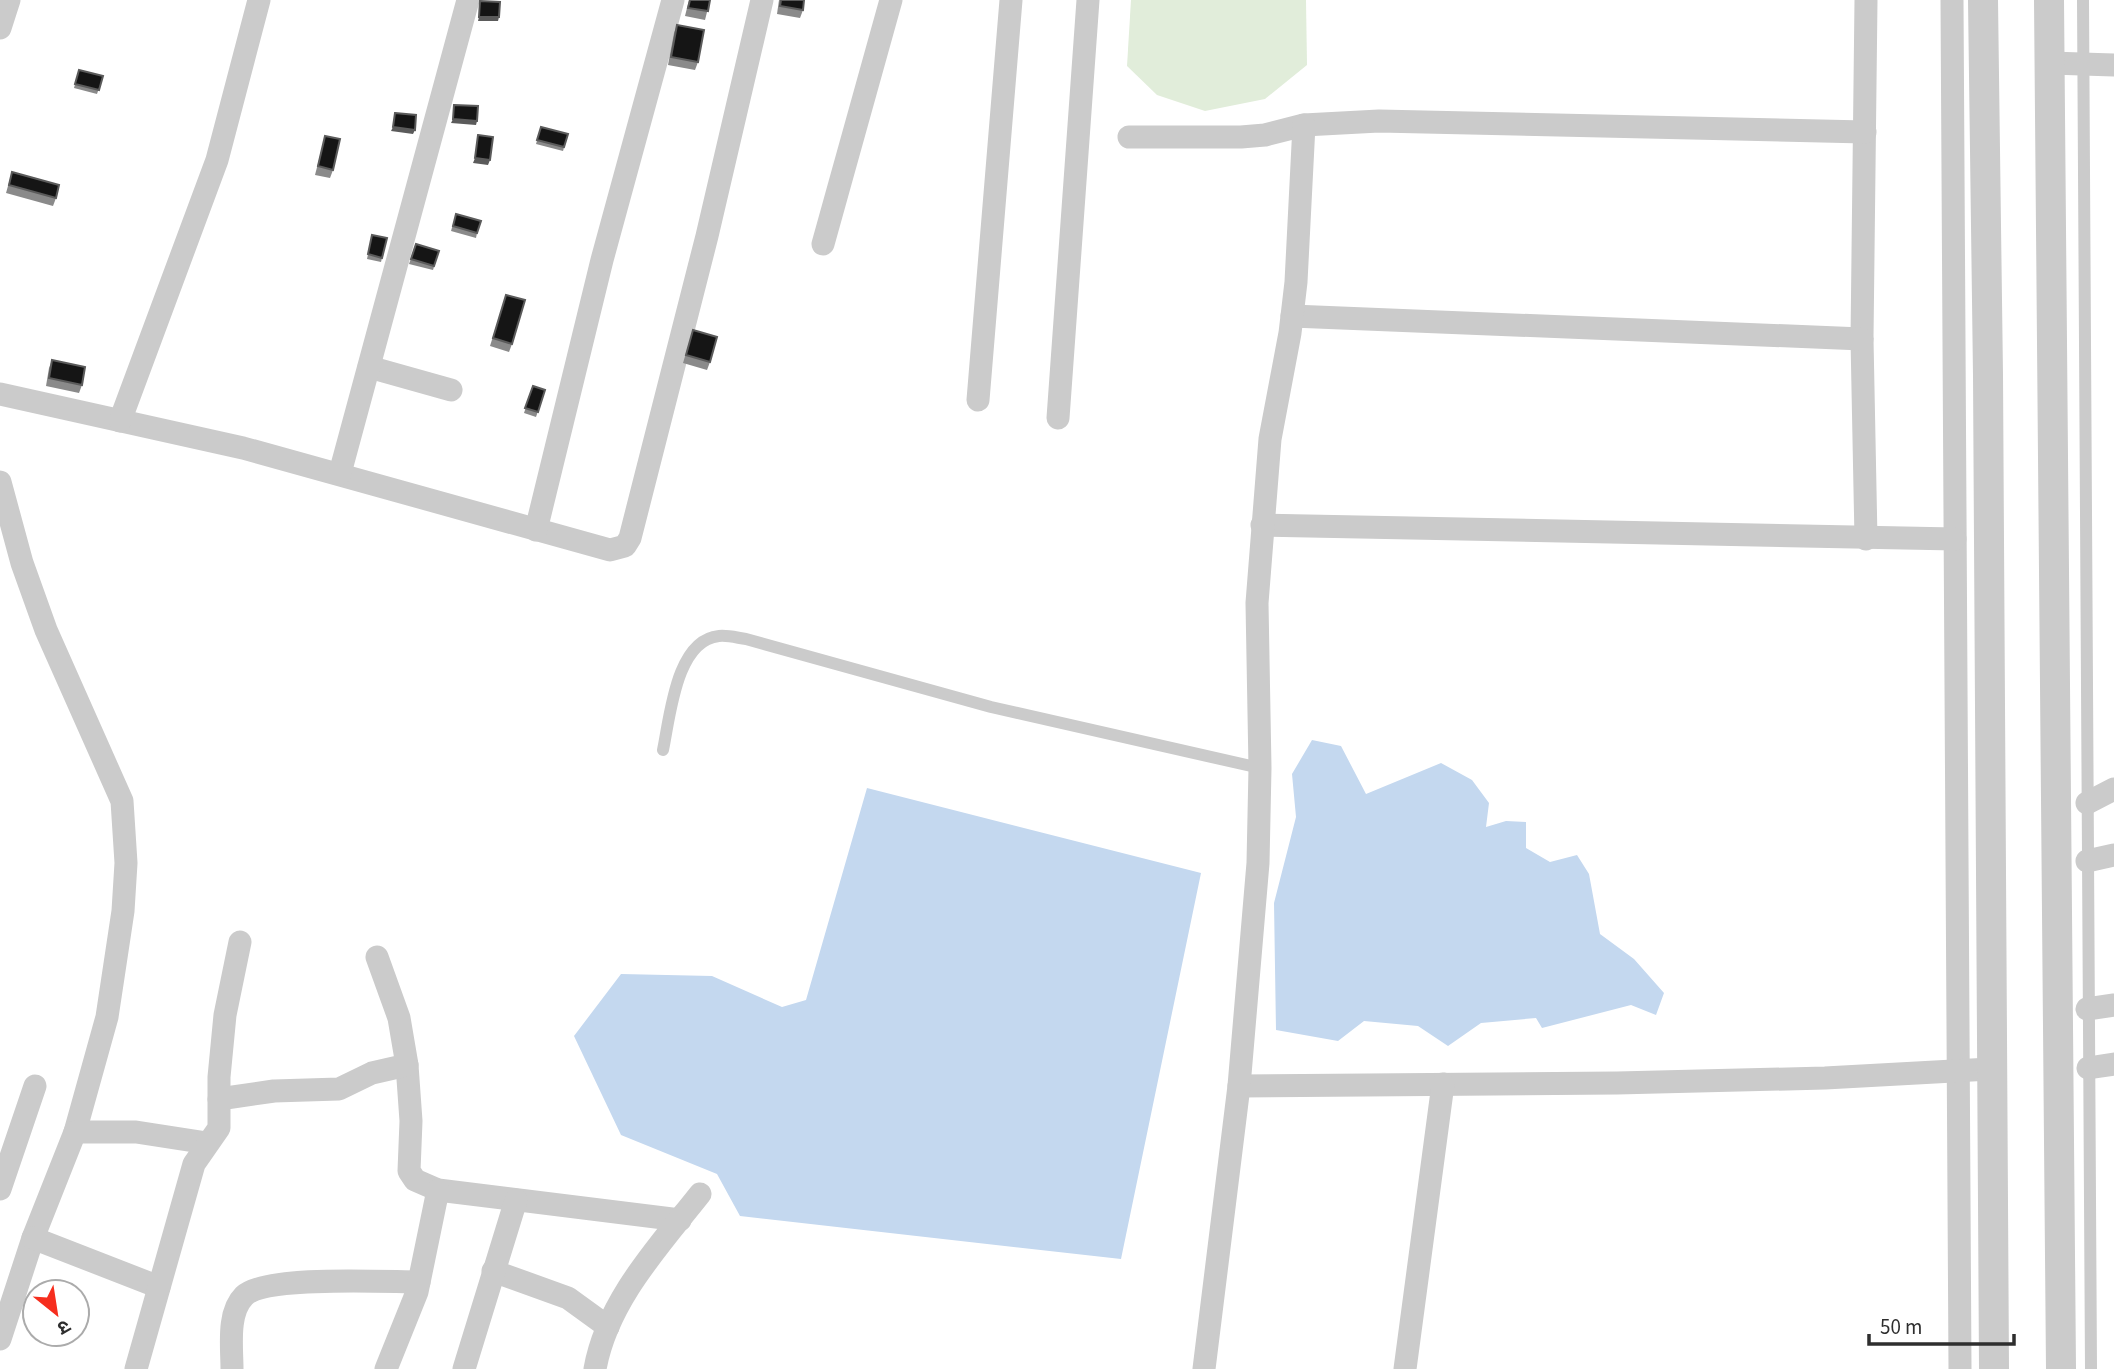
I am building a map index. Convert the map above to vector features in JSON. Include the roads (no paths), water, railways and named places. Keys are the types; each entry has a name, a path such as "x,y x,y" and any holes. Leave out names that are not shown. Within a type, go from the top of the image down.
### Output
{"street":[{"path":"0,28 9,0"},
{"path":"120,421 217,160 259,0"},
{"path":"340,473 468,0"},
{"path":"536,530 602,260 673,0"},
{"path":"0,394 340,473 610,550 625,546 630,538 707,236 762,0"},
{"path":"823,244 891,0"},
{"path":"978,400 1011,0"},
{"path":"1058,418 1088,0"},
{"path":"1866,0 1862,339 1866,539"},
{"path":"1952,0 1956,1070 1960,1369"},
{"path":"1983,0 1994,1369"},
{"path":"2049,0 2061,1369"},
{"path":"2050,63 2114,65"},
{"path":"1129,137 1241,137 1304,125 1380,121 1864,132"},
{"path":"1204,1369 1239,1086 1258,863 1260,768 1256,676 1262,525 1270,439 1292,316 1304,125"},
{"path":"1292,316 1862,339"},
{"path":"369,367 451,390"},
{"path":"0,482 22,563 46,631 71,693 112,773 122,801 127,863 117,961 107,1017 75,1132 33,1238 10,1275 0,1339"},
{"path":"1262,525 1955,539"},
{"path":"2087,803 2114,789"},
{"path":"2087,861 2114,855"},
{"path":"136,1369 181,1199 194,1164 219,1128 225,1015 240,943"},
{"path":"377,957 395,1006 407,1065 411,1121 409,1171 415,1180 438,1190 680,1220"},
{"path":"2087,1009 2114,1005"},
{"path":"2088,1068 2114,1064"},
{"path":"219,1099 274,1091 339,1089 372,1073 407,1065"},
{"path":"1239,1086 1825,1078 1990,1069"},
{"path":"1405,1369 1443,1084"},
{"path":"0,1189 35,1086"},
{"path":"75,1132 135,1132 207,1143"},
{"path":"386,1369 406,1323 419,1282 438,1190"},
{"path":"595,1369 608,1327 632,1283 701,1194"},
{"path":"464,1369 516,1200"},
{"path":"33,1238 159,1287"},
{"path":"493,1271 568,1298 608,1327"},
{"path":"232,1369 233,1322 238,1304 253,1290 278,1283 419,1282"}],"lane":[{"path":"2083,0 2091,1369"},
{"path":"663,750 682,667 697,646 718,636 746,639 991,707 1260,768"}],"water":[{"path":"1312,740 1341,746 1366,794 1441,763 1472,780 1489,803 1486,827 1506,821 1526,822 1526,848 1550,862 1577,855 1589,874 1600,934 1634,959 1664,993 1656,1015 1631,1005 1542,1028 1536,1018 1481,1023 1448,1046 1418,1026 1364,1021 1338,1041 1276,1030 1274,903 1296,817 1292,774"},
{"path":"867,788 1201,873 1121,1259 740,1216 717,1174 621,1135 574,1036 621,974 712,976 782,1007 806,1000"}]}
